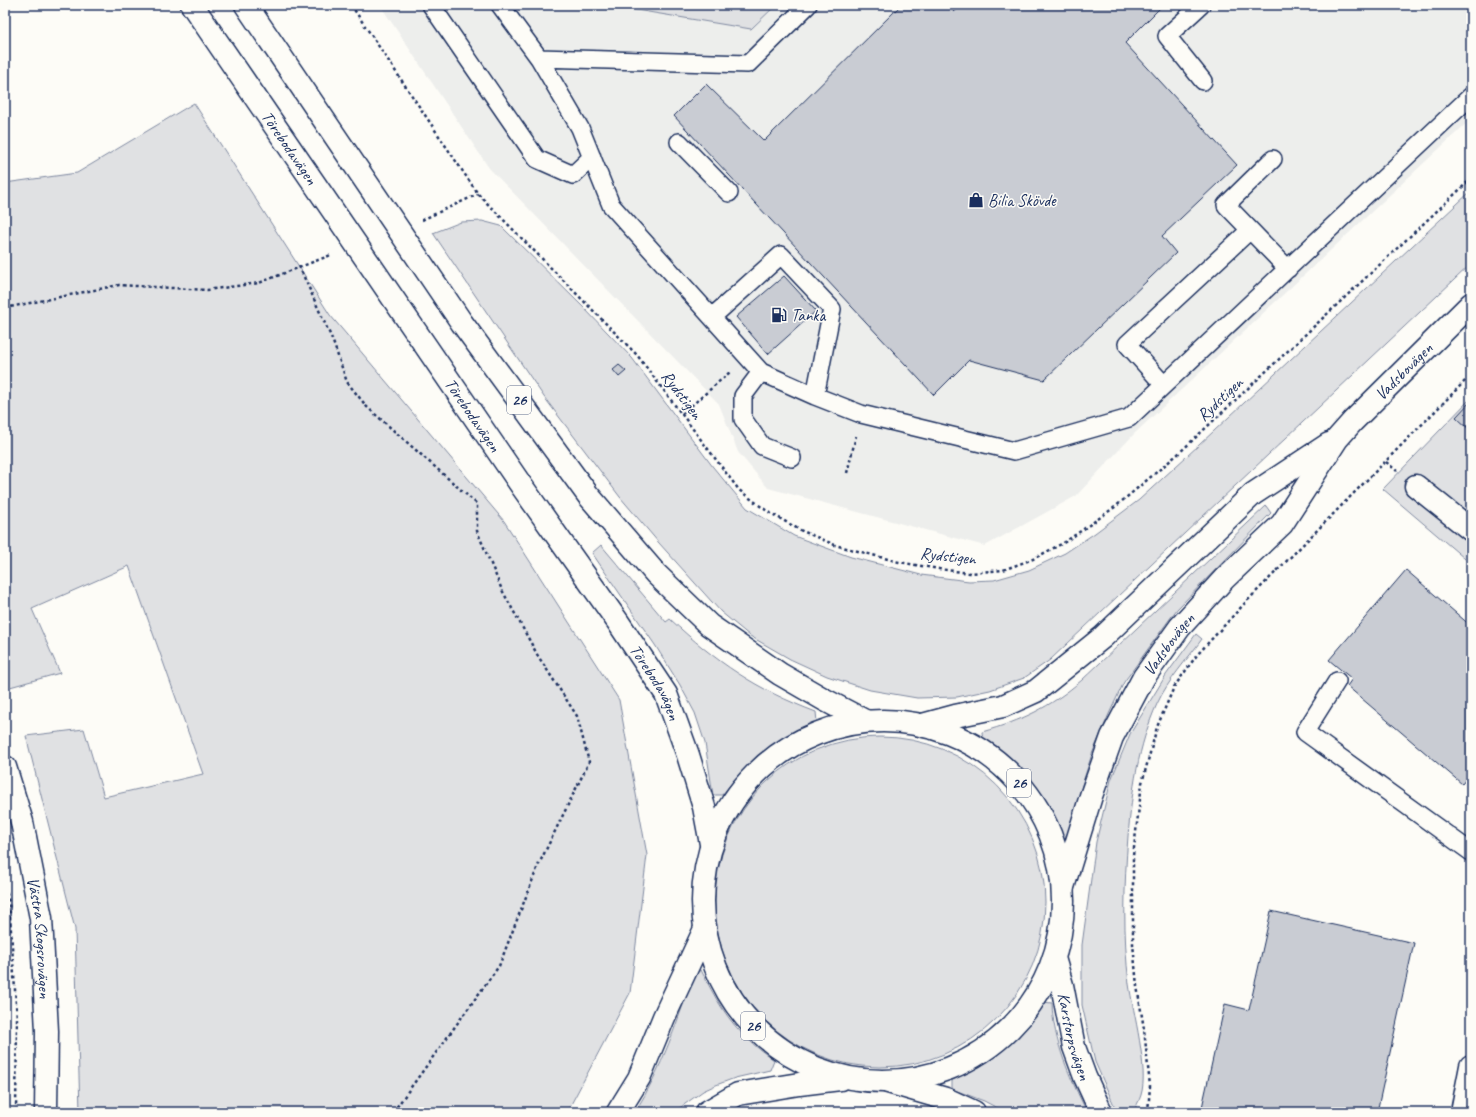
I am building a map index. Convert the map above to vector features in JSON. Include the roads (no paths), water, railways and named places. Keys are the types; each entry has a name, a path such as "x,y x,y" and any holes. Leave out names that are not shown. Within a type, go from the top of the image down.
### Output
{"main road":[{"name":"Törebodavägen","path":"192,5 523,488 618,622 666,694 688,756 704,808 711,844"},
{"name":"26","path":"246,5 462,323 588,495 656,574 716,630 780,674 825,700 866,721"},
{"name":"Vadsbovägen","path":"1062,887 1091,796 1112,737 1144,677 1180,627 1224,579 1282,524 1337,439 1353,421 1471,304"},
{"name":"Vadsbovägen","path":"922,725 955,716 1003,706 1036,691 1102,637 1253,494 1337,439"},
{"path":"1416,486 1471,530"},
{"name":"26","path":"866,721 903,722 944,731 965,740 985,752 1003,766 1019,782 1033,801 1044,821 1053,842 1059,864 1062,887 1060,935 1054,958 1043,983 1029,1007 1011,1028 990,1046 967,1061 942,1071 915,1079 888,1082 847,1078 817,1069 789,1056 764,1037 742,1015 725,989 712,961 704,931 702,887 711,844 721,820 734,798 751,777 770,760 792,745 815,734 840,726 866,721"},
{"name":"Västra Skogsrovägen","path":"5,767 22,822 41,918 47,1031 46,1112"},
{"name":"26","path":"618,1112 639,1078 664,1017 704,931"},
{"name":"Karstorpsvägen","path":"1054,958 1062,986 1074,1047 1084,1077 1101,1112"},
{"path":"1462,1112 1471,1066"},
{"name":"26","path":"707,1112 738,1094 847,1078"},
{"path":"888,1082 946,1099 974,1112"}],"lane":[{"path":"431,5 537,159 573,175 592,157"},
{"path":"539,58 748,64 808,5"},
{"path":"1201,5 1167,36 1203,81"},
{"path":"506,9 539,58 580,128 612,205 761,372 815,396 861,414 1014,451 1129,418 1471,96"},
{"path":"679,142 729,194"},
{"path":"1273,159 1226,205 1288,269"},
{"path":"1164,385 1127,344 1250,230"},
{"path":"712,317 781,255 832,309 815,396"},
{"path":"761,372 743,396 743,419 762,446 792,458"},
{"path":"1337,681 1305,732 1471,852"}],"place":[{"name":"Bilia Skövde","path":"976,200"},
{"name":"Tanka","path":"779,315"}]}
